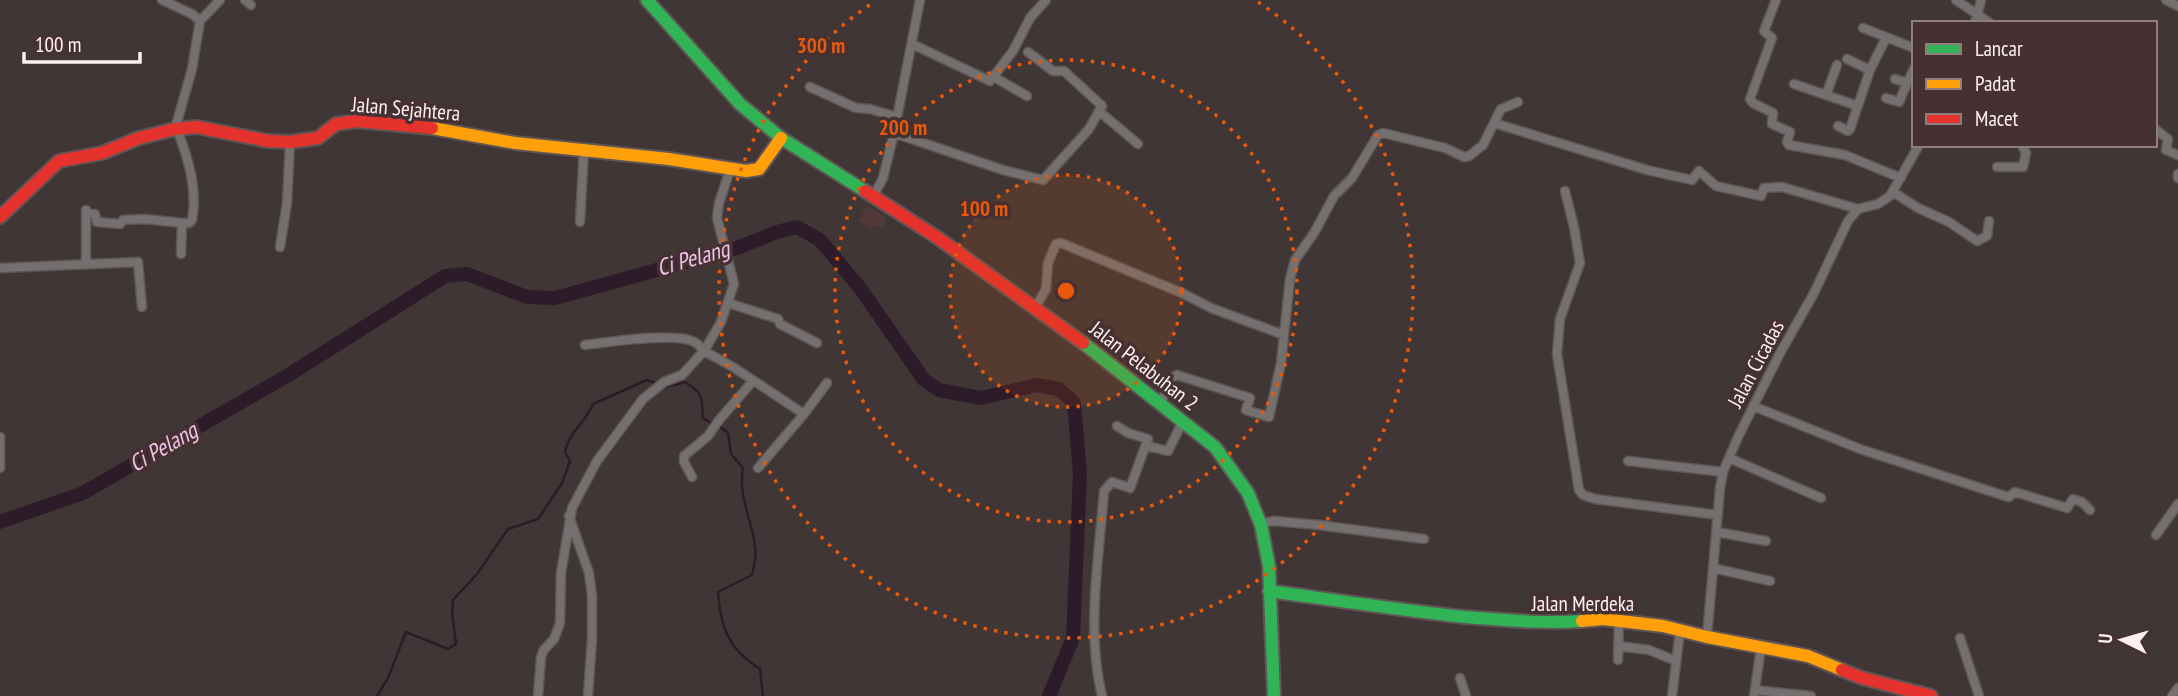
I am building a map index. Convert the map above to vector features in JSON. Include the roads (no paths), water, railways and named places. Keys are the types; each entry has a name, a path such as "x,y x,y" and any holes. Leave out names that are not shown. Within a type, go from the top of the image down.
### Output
{"street":[{"path":"162,0 201,21"},
{"path":"86,263 86,211 95,214 97,222 102,224 145,219 182,223 192,220 194,197 189,164 176,129 201,21 219,0"},
{"name":"Jalan Pelabuhan 2","path":"647,0 740,104 781,138 937,238 1035,308 1215,447 1232,466 1261,523 1269,591 1275,696"},
{"path":"873,197 883,178 894,133 920,0"},
{"path":"912,44 989,80 1013,51 1030,18 1046,0"},
{"path":"1776,0 1764,31 1772,38 1751,99 1752,103 1773,113 1772,124 1790,132 1787,142 1789,145 1845,155 1901,178"},
{"path":"1956,0 1977,18 1981,0"},
{"path":"2166,0 2178,6"},
{"path":"1863,28 1912,47"},
{"path":"1838,126 1850,131 1870,70 1886,38"},
{"path":"894,133 1041,181 1088,129 1102,106 1064,71 1053,71 1028,52"},
{"path":"1847,59 1870,70"},
{"path":"1826,95 1837,65"},
{"path":"1886,98 1899,102 1912,73"},
{"path":"994,76 1027,96"},
{"path":"1895,79 1907,83"},
{"path":"1794,84 1858,106"},
{"path":"810,87 856,108 870,108 897,117"},
{"path":"1161,403 1171,378 1177,375 1250,398 1246,410 1269,416 1281,363 1290,279 1296,260 1334,196 1352,178 1378,135 1383,133 1445,148 1464,157 1469,156 1483,145 1501,109 1518,102"},
{"path":"1100,112 1138,144"},
{"name":"Jalan Sejahtera","path":"0,217 59,161 102,153 139,138 176,129 197,127 268,141 290,142 318,138 336,124 357,121 448,130 515,143 668,159 730,170 759,169 781,138"},
{"path":"1494,122 1647,170 1692,180 1699,171 1718,186 1759,196 1764,188 1782,187 1858,209 1884,201 1893,192 1918,147"},
{"path":"2157,130 2169,139 2165,150 2178,155"},
{"path":"281,247 287,203 290,142"},
{"path":"1997,167 2023,167 2026,153 2023,147"},
{"path":"580,222 584,150"},
{"path":"538,696 543,651 554,639 560,623 561,573 569,516 597,461 643,399 664,382 691,368 721,322 728,303 734,284 718,218 719,202 730,170"},
{"path":"1565,191 1580,262 1560,319 1557,354 1579,490 1595,499 1718,515"},
{"path":"1893,192 1918,208 1949,222 1977,241 1987,236 1989,220"},
{"name":"Jalan Cicadas","path":"1707,638 1723,472 1753,406 1814,293 1848,222 1858,209"},
{"path":"181,254 182,223"},
{"path":"1035,308 1046,289 1048,263 1056,244 1061,243 1182,293 1211,308 1284,335"},
{"path":"0,268 138,262 142,307"},
{"path":"728,303 778,319 780,324 817,343"},
{"path":"585,345 682,338 696,343 704,351 804,414"},
{"path":"692,477 684,463 684,456 708,436 753,381"},
{"path":"758,468 827,383"},
{"path":"1753,406 1894,461 2005,496 2015,492 2067,508 2073,499 2091,510"},
{"path":"1147,446 1168,451 1183,421"},
{"path":"1101,696 1095,658 1095,619 1104,491 1112,482 1130,488 1148,439 1128,433 1117,426"},
{"path":"0,437 0,468"},
{"path":"1729,458 1821,498"},
{"path":"1628,461 1723,472"},
{"path":"2156,535 2178,504"},
{"path":"569,516 589,573 592,596 588,696"},
{"path":"1261,523 1274,521 1319,525 1424,539"},
{"path":"1717,532 1766,541"},
{"path":"1713,568 1770,581"},
{"name":"Jalan Merdeka","path":"1269,591 1428,613 1522,622 1548,624 1585,620 1663,626 1707,638 1808,656 1900,692 1931,696"},
{"path":"1618,660 1619,621"},
{"path":"1672,696 1680,631"},
{"path":"1960,638 1979,696"},
{"path":"1619,646 1649,650 1676,661"},
{"path":"1761,648 1754,693 1811,696"},
{"path":"1460,678 1465,696"},
{"path":"2172,696 2178,688"}],"waterway":[{"name":"Ci Pelang","path":"0,522 83,493 287,376 445,276 467,274 527,297 555,298 737,248 797,227 820,240 860,288 924,380 939,390 981,398 1037,385 1059,389 1074,403 1080,474 1073,638 1049,696"},
{"path":"377,696 388,678 406,632 448,649 456,644 453,600 477,574 508,529 538,519 562,483 570,461 565,452 567,445 593,404 647,380 666,387 685,382 699,394 703,418 713,424"},
{"path":"719,426 728,433 731,454 743,468 742,489 756,554 752,575 718,592 719,605 724,627 733,645 760,669 763,696"}]}
